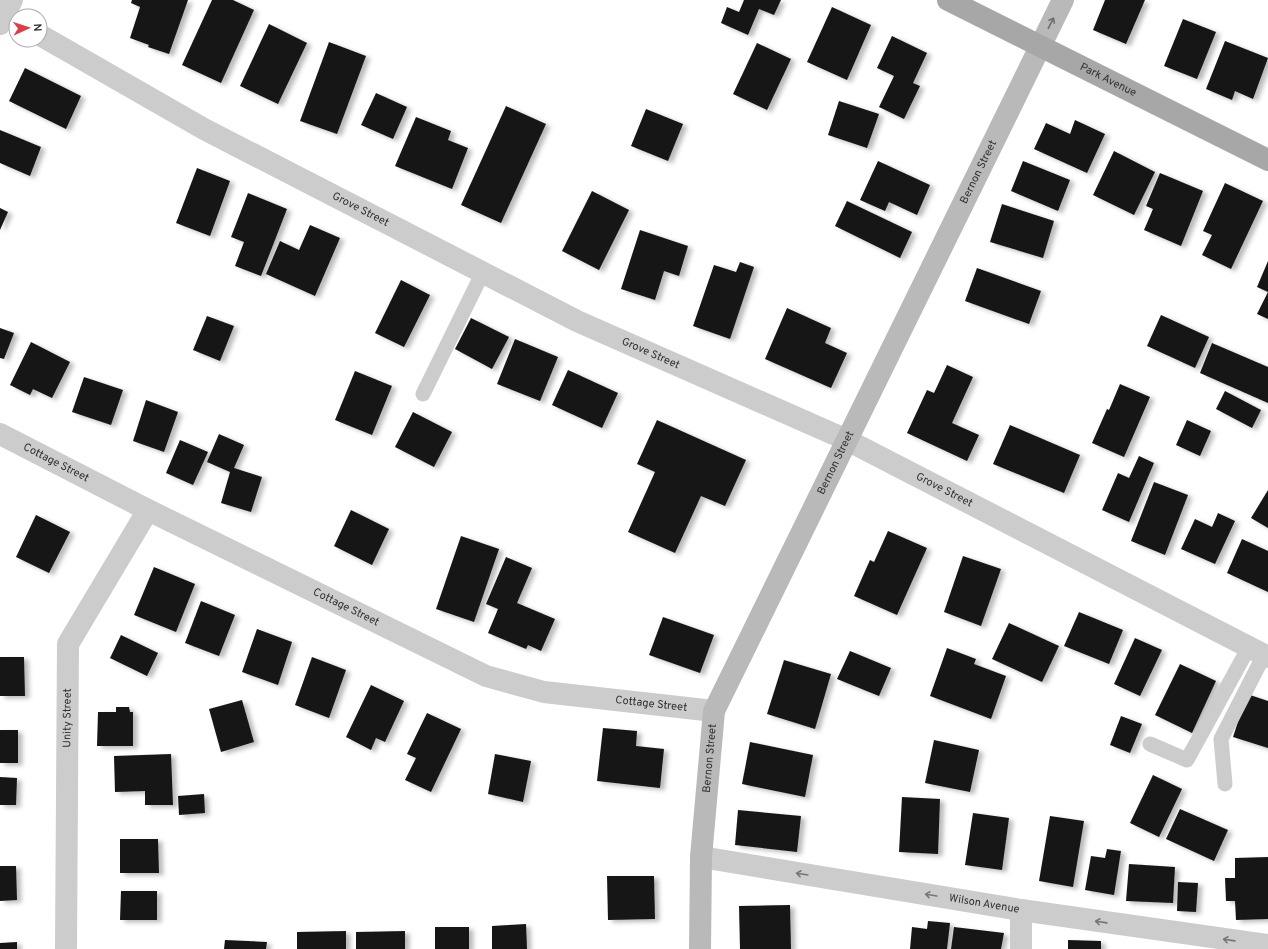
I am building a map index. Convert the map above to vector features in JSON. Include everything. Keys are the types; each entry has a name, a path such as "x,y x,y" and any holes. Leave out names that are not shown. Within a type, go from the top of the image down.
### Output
{"main road":[{"name":"Park Avenue","path":"948,0 1268,160"}],"street":[{"name":"Bernon Street","path":"700,949 701,857 714,711 1039,46 1063,0"},
{"name":"Grove Street","path":"48,41 204,129 577,321 847,440 1260,653"},
{"name":"Cottage Street","path":"0,434 148,510 486,676 544,692 714,711"},
{"name":"Unity Street","path":"66,949 68,644 148,510"},
{"name":"Wilson Avenue","path":"701,857 1021,910 1268,946"},
{"path":"1021,910 1021,949"}],"lane":[{"path":"423,394 483,272"},
{"path":"1150,744 1187,760 1260,653"},
{"path":"1225,784 1221,739 1260,653"}],"building":[{"path":"132,0 188,0 169,54 148,47 149,45 130,38 140,7 131,3"},
{"path":"212,0 233,0 254,10 221,83 182,65"},
{"path":"744,0 781,0 774,15 759,9 748,35 721,23 727,7 739,12"},
{"path":"1105,0 1145,0 1126,44 1093,30"},
{"path":"832,7 871,25 847,80 807,62"},
{"path":"1183,19 1216,32 1197,79 1164,66"},
{"path":"269,24 307,43 278,104 240,86"},
{"path":"892,36 927,53 913,83 920,86 904,119 879,107 894,76 877,68"},
{"path":"1225,41 1268,58 1253,99 1235,91 1232,100 1206,89"},
{"path":"329,42 366,56 337,134 300,121"},
{"path":"757,43 791,59 767,110 733,94"},
{"path":"25,68 81,96 66,129 9,101"},
{"path":"376,93 407,107 393,139 361,125"},
{"path":"839,101 879,114 867,148 828,135"},
{"path":"506,106 546,124 501,223 461,205"},
{"path":"646,109 683,124 668,161 631,146"},
{"path":"416,117 451,131 448,140 468,148 452,189 395,166"},
{"path":"1075,120 1105,134 1087,173 1034,149 1046,123 1070,134"},
{"path":"0,130 41,147 30,176 0,163"},
{"path":"1114,151 1155,172 1134,215 1093,195"},
{"path":"878,161 930,185 917,215 889,202 885,211 860,200"},
{"path":"1023,161 1070,180 1058,211 1011,191"},
{"path":"197,168 230,181 210,236 176,223"},
{"path":"1160,173 1203,191 1181,246 1144,230 1153,209 1146,206"},
{"path":"1225,183 1263,201 1231,269 1202,255 1212,235 1203,231"},
{"path":"592,191 629,210 599,270 562,251"},
{"path":"248,193 287,209 261,276 235,266 244,242 231,237"},
{"path":"847,201 912,232 900,258 835,226"},
{"path":"1002,204 1054,221 1043,258 990,242"},
{"path":"0,208 8,212 0,230"},
{"path":"310,225 340,238 315,296 266,274 280,241 299,250"},
{"path":"640,230 688,246 679,276 664,271 655,300 621,289"},
{"path":"1268,261 1268,292 1257,287"},
{"path":"740,262 754,267 730,339 693,326 714,265 736,272"},
{"path":"977,268 1041,291 1029,324 965,301"},
{"path":"401,280 430,295 404,347 375,333"},
{"path":"1268,292 1268,319 1257,314"},
{"path":"787,308 831,328 825,343 847,353 831,388 765,359"},
{"path":"1161,315 1209,337 1195,368 1147,346"},
{"path":"207,316 234,326 220,361 193,350"},
{"path":"471,318 509,337 492,369 455,349"},
{"path":"0,328 14,333 4,359 0,358"},
{"path":"515,339 558,357 540,401 497,384"},
{"path":"31,342 70,362 52,398 33,389 30,395 10,385"},
{"path":"1212,343 1268,367 1268,403 1200,373"},
{"path":"947,365 973,377 952,423 979,435 967,461 907,433 927,390 934,393"},
{"path":"568,370 618,393 602,428 552,405"},
{"path":"355,371 392,386 372,435 335,420"},
{"path":"84,377 123,390 111,425 72,412"},
{"path":"1120,384 1150,397 1124,457 1092,443 1107,409 1109,410"},
{"path":"1225,391 1261,410 1252,428 1216,409"},
{"path":"146,400 178,412 164,452 133,441"},
{"path":"413,412 452,432 434,467 395,447"},
{"path":"657,420 746,460 725,506 701,496 675,553 628,532 655,472 637,464"},
{"path":"1187,420 1211,431 1200,456 1176,445"},
{"path":"1010,425 1080,455 1064,493 993,464"},
{"path":"219,434 244,445 234,468 262,477 251,512 221,503 230,472 207,462"},
{"path":"180,440 208,452 193,485 166,473"},
{"path":"1139,456 1154,463 1129,522 1102,510 1118,473 1129,478"},
{"path":"1154,482 1188,495 1165,555 1131,541"},
{"path":"1268,490 1268,528 1251,518"},
{"path":"351,510 389,529 372,565 334,546"},
{"path":"1218,513 1235,521 1215,564 1181,549 1195,519 1212,527"},
{"path":"36,515 70,532 49,573 16,557"},
{"path":"888,531 927,548 897,615 854,596 870,560 874,562"},
{"path":"461,536 499,549 474,622 436,609"},
{"path":"1242,539 1268,551 1268,592 1227,573"},
{"path":"963,556 1001,569 981,626 944,612"},
{"path":"506,557 532,568 517,603 555,619 541,651 528,645 526,649 488,633 498,609 486,604"},
{"path":"154,567 195,584 176,632 134,615"},
{"path":"201,601 235,615 219,656 185,643"},
{"path":"1079,612 1123,630 1109,664 1064,646"},
{"path":"663,617 714,635 700,673 649,655"},
{"path":"1009,623 1059,646 1042,682 992,659"},
{"path":"257,629 292,642 278,685 242,672"},
{"path":"121,635 158,653 147,676 110,658"},
{"path":"1135,638 1162,650 1140,696 1114,684"},
{"path":"947,648 976,659 974,664 1006,676 991,719 930,696"},
{"path":"850,651 891,668 879,696 837,679"},
{"path":"0,657 24,657 25,696 0,696"},
{"path":"312,657 346,670 329,718 295,705"},
{"path":"784,660 831,674 815,729 767,714"},
{"path":"1180,664 1216,681 1192,733 1155,715"},
{"path":"371,685 404,701 385,742 376,738 371,750 346,737"},
{"path":"1247,694 1268,701 1268,748 1233,737"},
{"path":"242,700 254,742 221,752 209,709"},
{"path":"116,707 129,707 130,712 133,712 133,746 97,746 98,712 116,712"},
{"path":"427,713 461,729 431,792 405,780 416,758 407,754"},
{"path":"1121,716 1142,724 1130,753 1110,745"},
{"path":"603,728 637,731 636,746 664,749 660,788 597,781"},
{"path":"0,730 18,730 18,763 0,763"},
{"path":"934,740 979,750 970,792 925,783"},
{"path":"750,742 813,755 805,797 742,784"},
{"path":"171,754 173,805 145,805 145,791 115,792 114,756"},
{"path":"495,754 531,761 523,802 488,794"},
{"path":"1153,775 1182,789 1159,837 1130,823"},
{"path":"0,777 17,778 16,805 0,805"},
{"path":"204,794 205,813 179,815 178,796"},
{"path":"902,797 940,799 938,854 899,852"},
{"path":"1180,809 1228,830 1214,861 1166,839"},
{"path":"738,810 801,816 797,852 735,845"},
{"path":"973,813 1009,818 1002,870 965,865"},
{"path":"1050,816 1084,821 1073,887 1039,881"},
{"path":"120,839 158,839 159,873 120,873"},
{"path":"1107,849 1121,851 1114,895 1085,890 1091,856 1105,858"},
{"path":"1268,857 1268,919 1236,920 1235,901 1226,901 1225,878 1235,878 1235,858"},
{"path":"1129,864 1175,867 1173,903 1126,901"},
{"path":"0,866 16,866 17,900 0,901"},
{"path":"607,876 654,876 655,919 608,920"},
{"path":"1178,882 1198,883 1196,912 1177,911"},
{"path":"121,891 157,891 157,920 120,920"},
{"path":"790,905 791,949 740,949 739,906"},
{"path":"928,921 950,923 947,949 910,949 912,927 927,929"},
{"path":"526,924 527,949 492,949 492,926"},
{"path":"435,927 469,927 469,949 435,949"},
{"path":"954,927 1004,933 1001,949 951,949"},
{"path":"346,931 346,949 297,949 297,932"},
{"path":"405,931 405,949 356,949 356,932"},
{"path":"225,940 267,942 266,949 224,949"},
{"path":"1068,940 1101,941 1101,949 1068,949"},
{"path":"17,942 17,949 0,949 0,943"}]}
